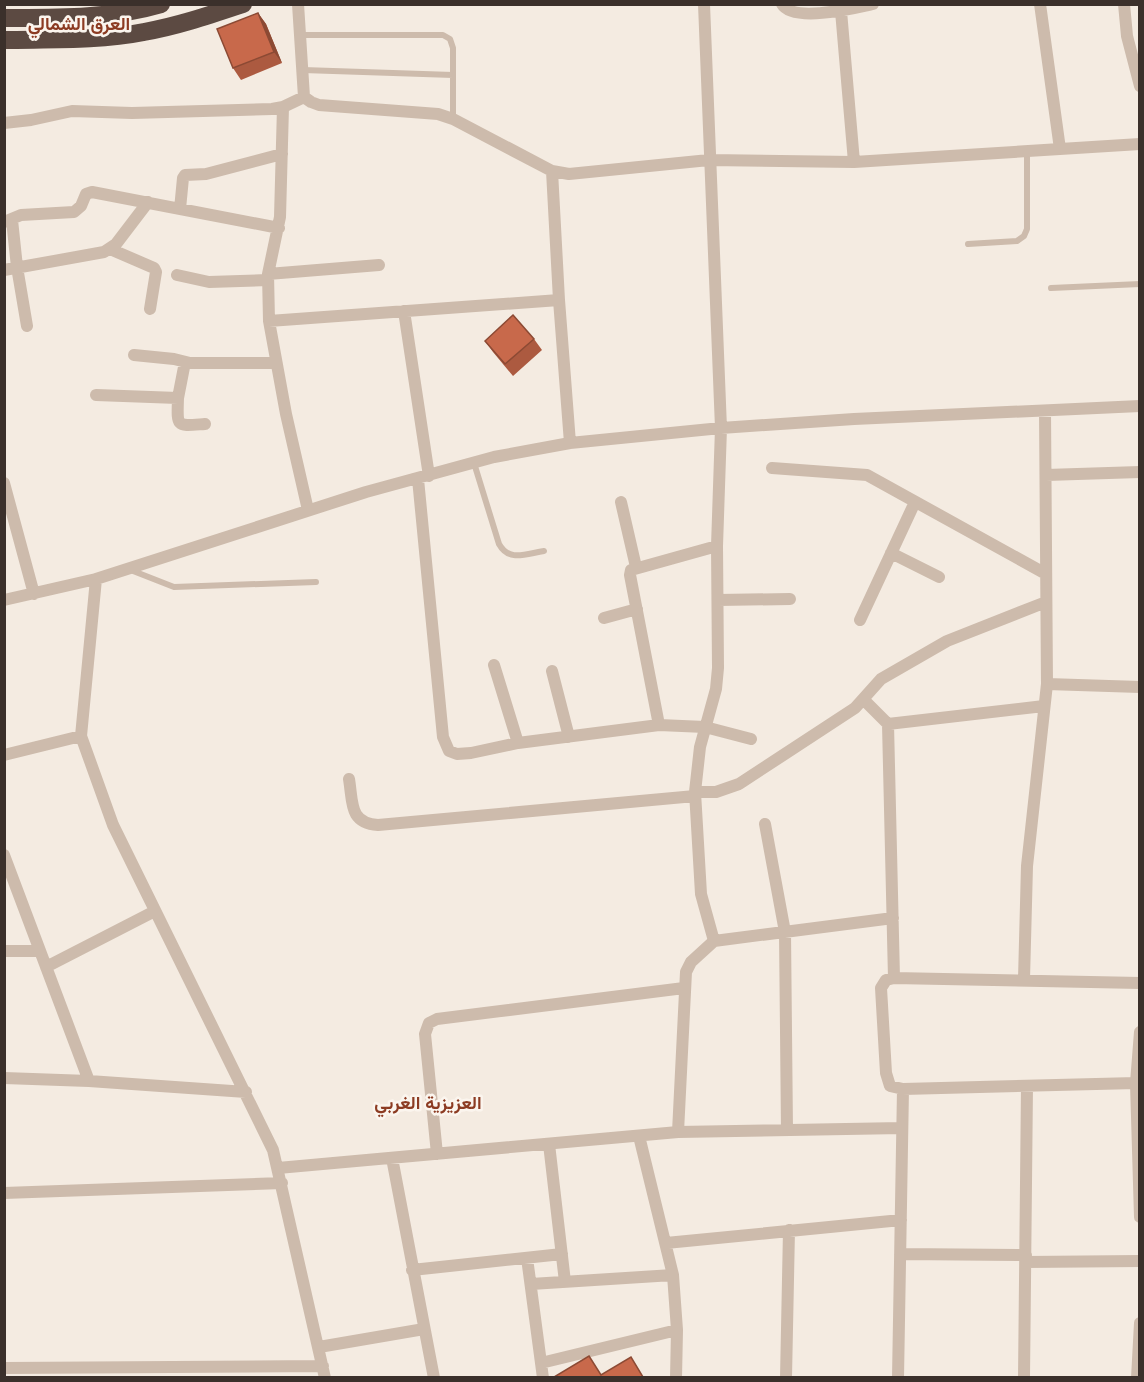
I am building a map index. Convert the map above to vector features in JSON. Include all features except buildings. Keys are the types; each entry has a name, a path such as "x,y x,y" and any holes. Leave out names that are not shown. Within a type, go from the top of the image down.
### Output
{"highway":[{"path":"4,18 96,10 133,13 162,4"},
{"path":"4,40 83,38 143,33 195,20 243,4"}],"street":[{"path":"298,4 304,97"},
{"path":"704,4 721,428 717,546 718,668 716,689 700,747 695,794 701,894 714,941"},
{"path":"783,4 784,8 791,13 841,11 873,4"},
{"path":"1040,4 1060,149"},
{"path":"1124,4 1127,36 1140,86"},
{"path":"841,11 854,162"},
{"path":"304,97 319,105 438,114 453,119 552,171 569,174 709,160 854,162 1140,144"},
{"path":"4,123 32,120 72,111 132,113 272,110 304,97"},
{"path":"284,107 279,228 268,277 268,321 308,510"},
{"path":"180,209 185,175 206,174 282,154"},
{"path":"552,171 570,442"},
{"path":"27,326 11,269 8,221 21,215 74,212 81,206 86,194 92,192 279,228"},
{"path":"11,269 104,252 110,249 148,202"},
{"path":"110,249 154,268 156,272 150,309"},
{"path":"177,275 209,282 379,265"},
{"path":"268,321 559,300"},
{"path":"404,311 424,477 443,737 449,751 457,754 471,753 518,743 658,726 705,727 751,739"},
{"path":"134,355 185,362 276,363"},
{"path":"185,362 178,398 177,419 183,426 205,424"},
{"path":"96,395 178,398"},
{"path":"4,600 96,579 308,510 494,457 570,442 854,419 1140,406"},
{"path":"1024,979 1027,866 1047,684 1045,411"},
{"path":"772,468 867,475 1046,574"},
{"path":"1046,475 1140,472"},
{"path":"4,483 7,502 34,594"},
{"path":"621,502 636,567"},
{"path":"860,620 915,502"},
{"path":"658,726 630,575 636,567 717,546"},
{"path":"891,553 939,577"},
{"path":"4,1368 324,1372 282,1183 267,1136 112,825 81,736 96,579"},
{"path":"718,600 790,599"},
{"path":"348,779 354,811 358,819 366,824 378,825 716,792 739,784 855,708 881,679 947,640 1046,602"},
{"path":"604,618 637,609"},
{"path":"494,664 518,743"},
{"path":"552,671 569,737"},
{"path":"1047,684 1140,687"},
{"path":"864,700 888,724 894,978"},
{"path":"888,724 1044,706"},
{"path":"4,755 81,736"},
{"path":"765,824 785,932 787,1130"},
{"path":"4,855 89,1081"},
{"path":"46,967 155,911"},
{"path":"678,1132 684,988 686,972 691,962 714,941 893,918"},
{"path":"4,951 40,951"},
{"path":"1136,1083 903,1089 890,1086 886,1073 881,988 886,980 894,978 1140,983"},
{"path":"437,1154 425,1034 429,1023 437,1019 684,988"},
{"path":"1140,1032 1136,1083 1140,1217"},
{"path":"4,1078 89,1081 246,1092"},
{"path":"1024,1377 1027,1086"},
{"path":"898,1377 903,1089"},
{"path":"278,1168 678,1132 902,1128"},
{"path":"639,1136 673,1275 677,1330 676,1377"},
{"path":"549,1144 565,1282"},
{"path":"392,1158 434,1377"},
{"path":"4,1193 282,1183"},
{"path":"666,1243 901,1220"},
{"path":"786,1377 789,1230"},
{"path":"412,1270 562,1254"},
{"path":"900,1254 1140,1261"},
{"path":"527,1258 543,1377"},
{"path":"531,1284 673,1275"},
{"path":"1137,1377 1140,1323"},
{"path":"318,1347 424,1329"},
{"path":"541,1363 677,1330"}],"lane":[{"path":"300,35 443,35 450,39 453,48 453,119"},
{"path":"302,69 453,75"},
{"path":"968,244 1017,241 1024,236 1027,229 1027,152"},
{"path":"1051,288 1140,284"},
{"path":"474,463 499,544 504,552 510,556 544,551"},
{"path":"128,569 174,587 316,582"}],"district":[{"name":"العرق الشمالي","path":"79,24"},
{"name":"العزيزية الغربي","path":"428,1103"}]}
